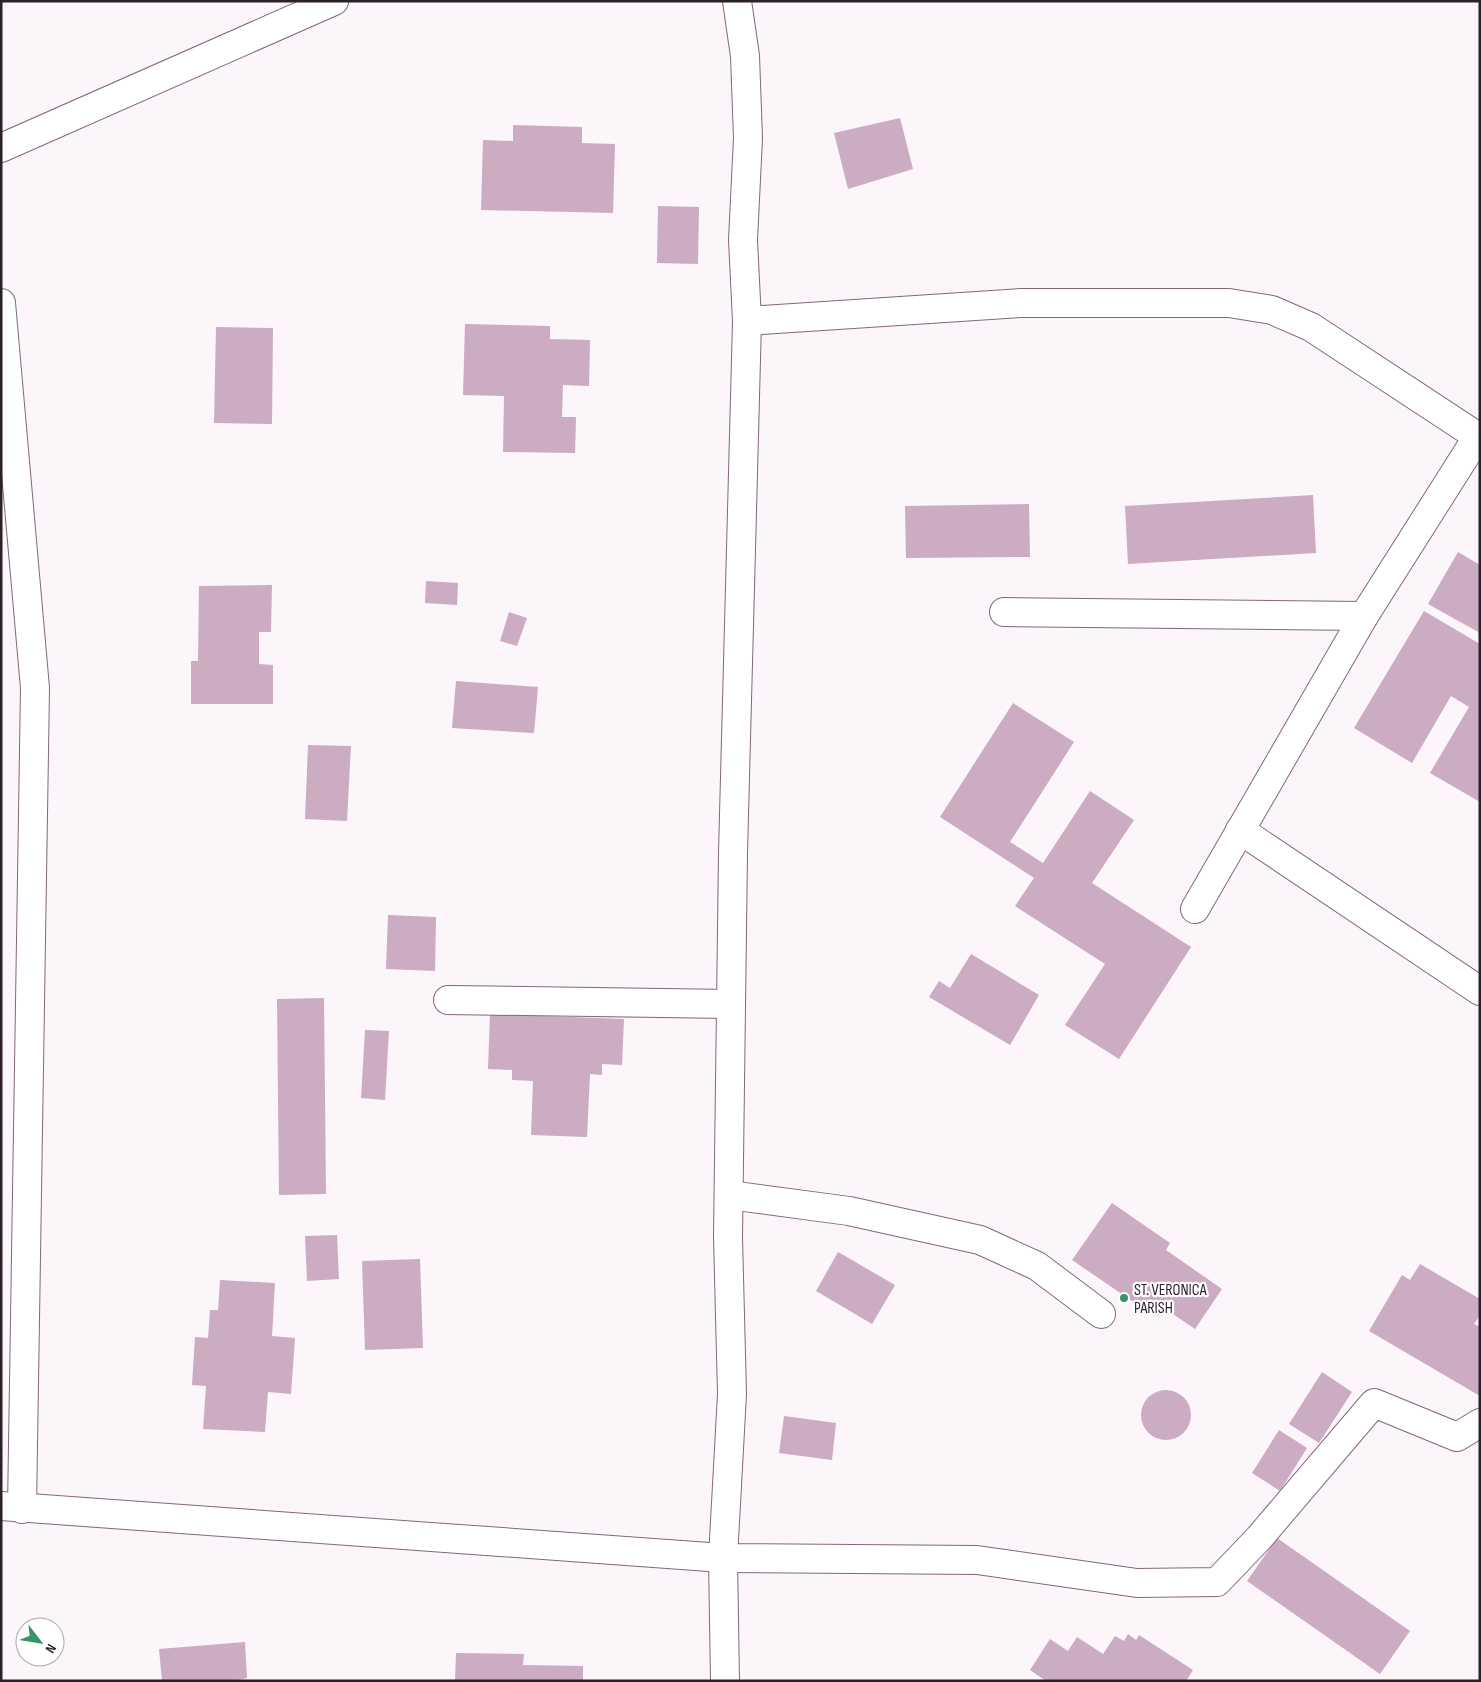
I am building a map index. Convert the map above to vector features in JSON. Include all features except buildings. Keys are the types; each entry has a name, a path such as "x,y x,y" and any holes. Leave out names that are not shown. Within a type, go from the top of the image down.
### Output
{"street":[{"path":"1,148 334,1"},
{"path":"725,1681 723,1558 732,1394 729,1194 733,853 747,321 743,240 748,138 745,56 737,1"},
{"path":"1,303 35,688 12,1508 723,1558 977,1560 1137,1583 1217,1582 1259,1538 1374,1403 1457,1437 1480,1423"},
{"path":"747,321 1021,303 1230,303 1272,310 1311,327 1479,437 1364,616 1195,909"},
{"path":"1004,612 1364,616"},
{"path":"1240,830 1480,991"},
{"path":"448,1000 731,1004"},
{"path":"729,1194 849,1211 980,1240 1037,1266 1102,1314"}],"place":[{"name":"ST. VERONICA PARISH","path":"1124,1298"}]}
